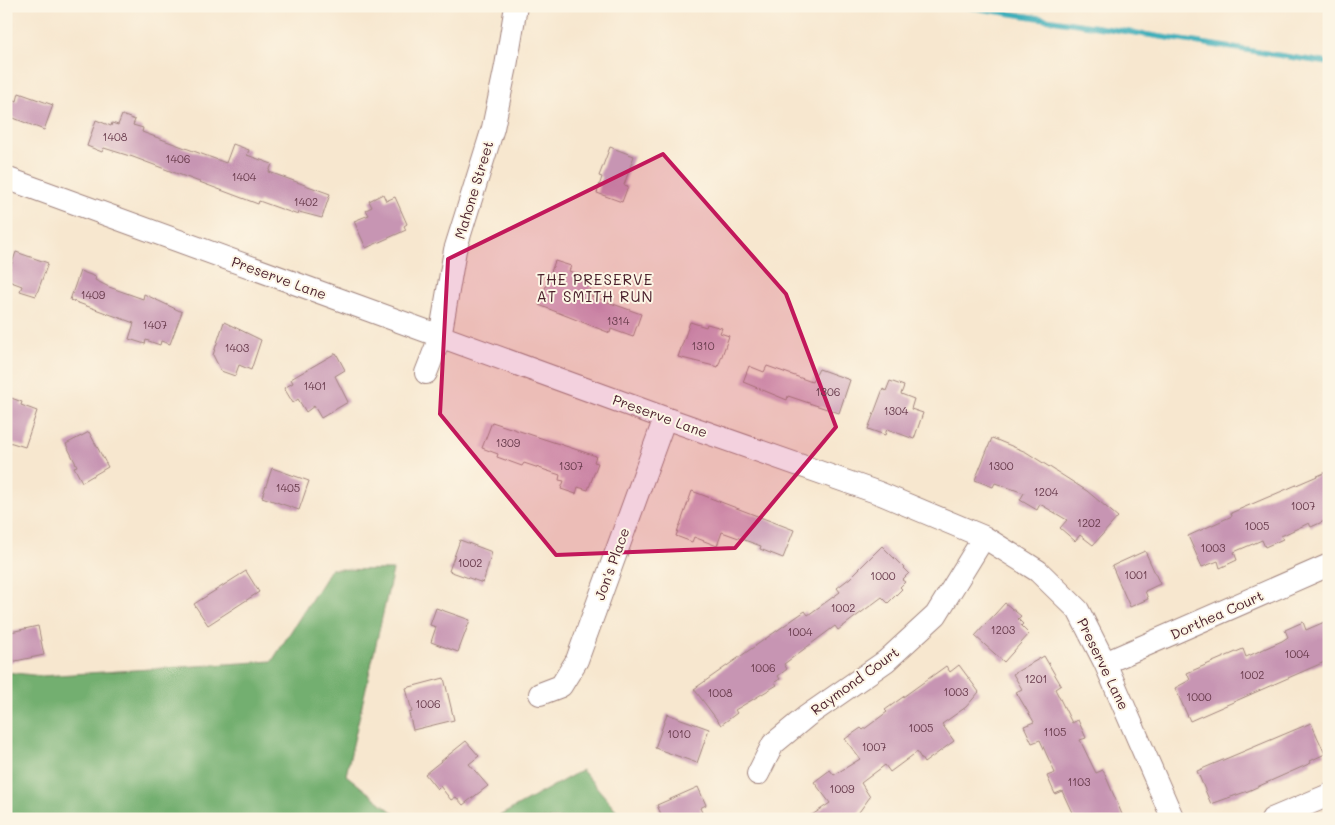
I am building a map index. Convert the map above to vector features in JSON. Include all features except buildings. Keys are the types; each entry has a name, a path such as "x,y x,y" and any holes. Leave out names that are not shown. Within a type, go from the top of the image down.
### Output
{"street":[{"name":"Mahone Street","path":"426,373 440,337 449,273 493,128 516,6"},
{"name":"Preserve Lane","path":"6,178 440,337 879,493 984,537 1038,571 1078,610 1105,663 1173,819"},
{"name":"Jon's Place","path":"540,694 561,686 577,660 665,418"},
{"name":"Raymond Court","path":"758,774 773,744 807,716 886,661 936,615 984,537"},
{"name":"Dorthea Court","path":"1105,663 1329,565"},
{"path":"1272,819 1329,795"}],"highlighted area":[{"path":"663,154 786,294 836,427 735,548 556,555 440,414 448,259"}],"green space":[{"path":"331,569 393,570 346,775 401,819 6,819 6,672 42,676 272,661"},
{"path":"582,770 624,819 494,819"}],"waterway":[{"path":"962,6 1329,63"}],"district":[{"name":"THE PRESERVE AT SMITH RUN","path":"595,288"}]}
